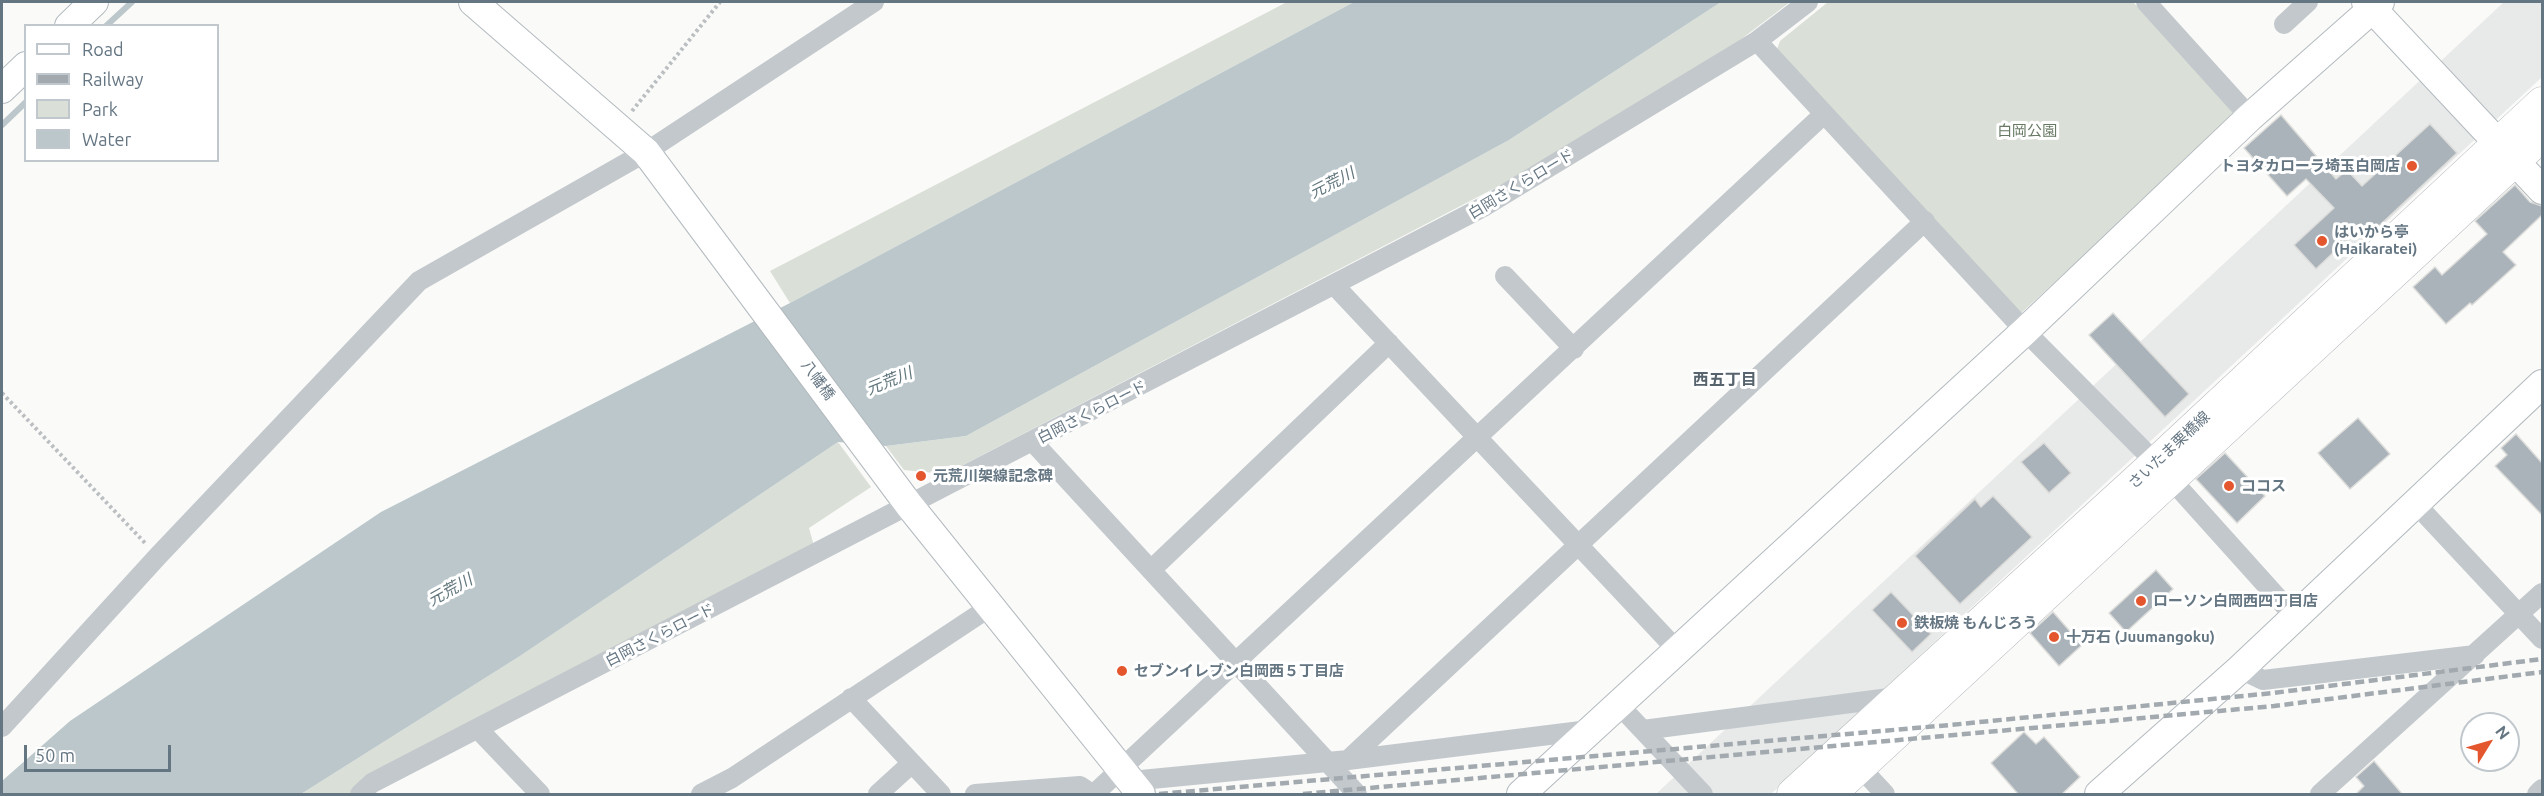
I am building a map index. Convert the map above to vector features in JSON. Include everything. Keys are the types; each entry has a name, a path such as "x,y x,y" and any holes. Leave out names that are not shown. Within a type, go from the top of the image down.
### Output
{"main road":[{"name":"さいたま栗橋線","path":"1830,795 2163,472 2507,151 2542,103"},
{"name":"さいたま栗橋線","path":"2507,151 2542,135"},
{"name":"さいたま栗橋線","path":"1793,795 1897,697 2163,472"}],"street":[{"path":"71,24 94,2"},
{"name":"八幡橋","path":"473,2 646,152 909,505 1132,783"},
{"path":"2,727 158,556 419,281 646,152 874,2"},
{"name":"白岡さくらロード","path":"360,795 372,783 1335,286 1485,206 1757,41 1808,2"},
{"path":"2146,2 2250,117"},
{"path":"2284,24 2308,2"},
{"path":"1521,795 2025,331 2250,117 2373,4 2542,190"},
{"path":"1757,41 2025,331 2163,472 2294,616"},
{"path":"2,89 24,68"},
{"path":"1132,783 1236,664 1824,114"},
{"path":"1348,760 1579,547 1925,221"},
{"path":"1505,276 1574,349"},
{"path":"1335,286 1677,650"},
{"path":"1151,570 1389,343"},
{"path":"2112,790 2414,502 2542,384"},
{"path":"1033,442 1357,795"},
{"path":"2414,502 2542,639"},
{"path":"2320,795 2542,593"},
{"path":"701,795 732,778 990,607"},
{"path":"2240,669 2263,680 2475,655"},
{"path":"1643,730 1897,697"},
{"path":"851,698 941,795"},
{"path":"1618,704 1703,795"},
{"path":"478,729 540,795"},
{"path":"975,795 1080,786 1093,795 1141,780 1348,760 1589,730"},
{"path":"878,795 912,763"},
{"path":"1859,766 1885,795"},
{"path":"2537,795 2542,789"}],"path":[{"path":"618,128 720,2"},
{"path":"2,393 158,556"}],"shaded area":[{"path":"2504,2 2542,2 2542,77 1771,794 1656,794"}],"green space":[{"path":"1287,2 1354,2 790,303 770,271"},
{"path":"1721,2 1790,2 1740,40 1518,176 946,474 904,470 886,446 966,436 1509,140"},
{"name":"白岡公園","path":"1828,2 2133,2 2237,114 2020,314 1777,49 1780,41"},
{"path":"838,442 871,487 809,528 814,546 362,782 349,794 301,794 520,656"}],"water":[{"name":"元荒川","path":"1354,2 1721,2 1509,140 966,436 886,446 838,442 520,656 301,794 2,794 2,781 70,721 381,512 790,303"}],"building":[{"path":"2281,115 2336,179 2347,170 2362,186 2430,124 2457,153 2364,240 2356,231 2316,269 2294,245 2334,208 2306,179 2287,196 2244,148"},
{"path":"2515,185 2530,202 2542,206 2542,215 2503,252 2516,265 2472,305 2470,303 2446,324 2413,287 2435,267 2442,275 2487,234 2475,221"},
{"path":"2113,313 2189,394 2165,417 2089,335"},
{"path":"2358,418 2390,454 2350,489 2318,453"},
{"path":"2516,434 2542,463 2542,515 2495,466 2507,455 2501,448"},
{"path":"2044,443 2071,473 2049,493 2021,462"},
{"name":"ココス","path":"2225,453 2265,496 2237,523 2196,479"},
{"path":"1993,496 2032,537 1960,604 1915,556 1975,499 1981,507"},
{"name":"ローソン白岡西四丁目店","path":"2156,570 2173,589 2126,632 2109,613"},
{"path":"1891,592 1931,634 1912,652 1872,610"},
{"name":"十万石 (Juumangoku)","path":"2053,612 2082,645 2059,666 2030,633"},
{"path":"2024,732 2036,744 2044,737 2080,777 2061,795 2019,795 1991,763"},
{"path":"2374,761 2403,795 2355,795 2364,786 2356,777"}],"waterway":[{"path":"108,24 132,2"},
{"path":"2,125 24,104"}],"railway":[{"path":"1159,794 1950,725 2273,693 2542,659"},
{"path":"1303,794 2274,706 2542,672"}],"place":[{"name":"トヨタカローラ埼玉白岡店","path":"2412,166"},
{"name":"はいから亭 (Haikaratei)","path":"2322,241"},
{"name":"元荒川架線記念碑","path":"921,476"},
{"name":"ココス","path":"2229,486"},
{"name":"ローソン白岡西四丁目店","path":"2141,601"},
{"name":"鉄板焼 もんじろう","path":"1902,623"},
{"name":"十万石 (Juumangoku)","path":"2054,637"},
{"name":"セブンイレブン白岡西５丁目店","path":"1122,671"}],"district":[{"name":"西五丁目","path":"1725,380"}]}
